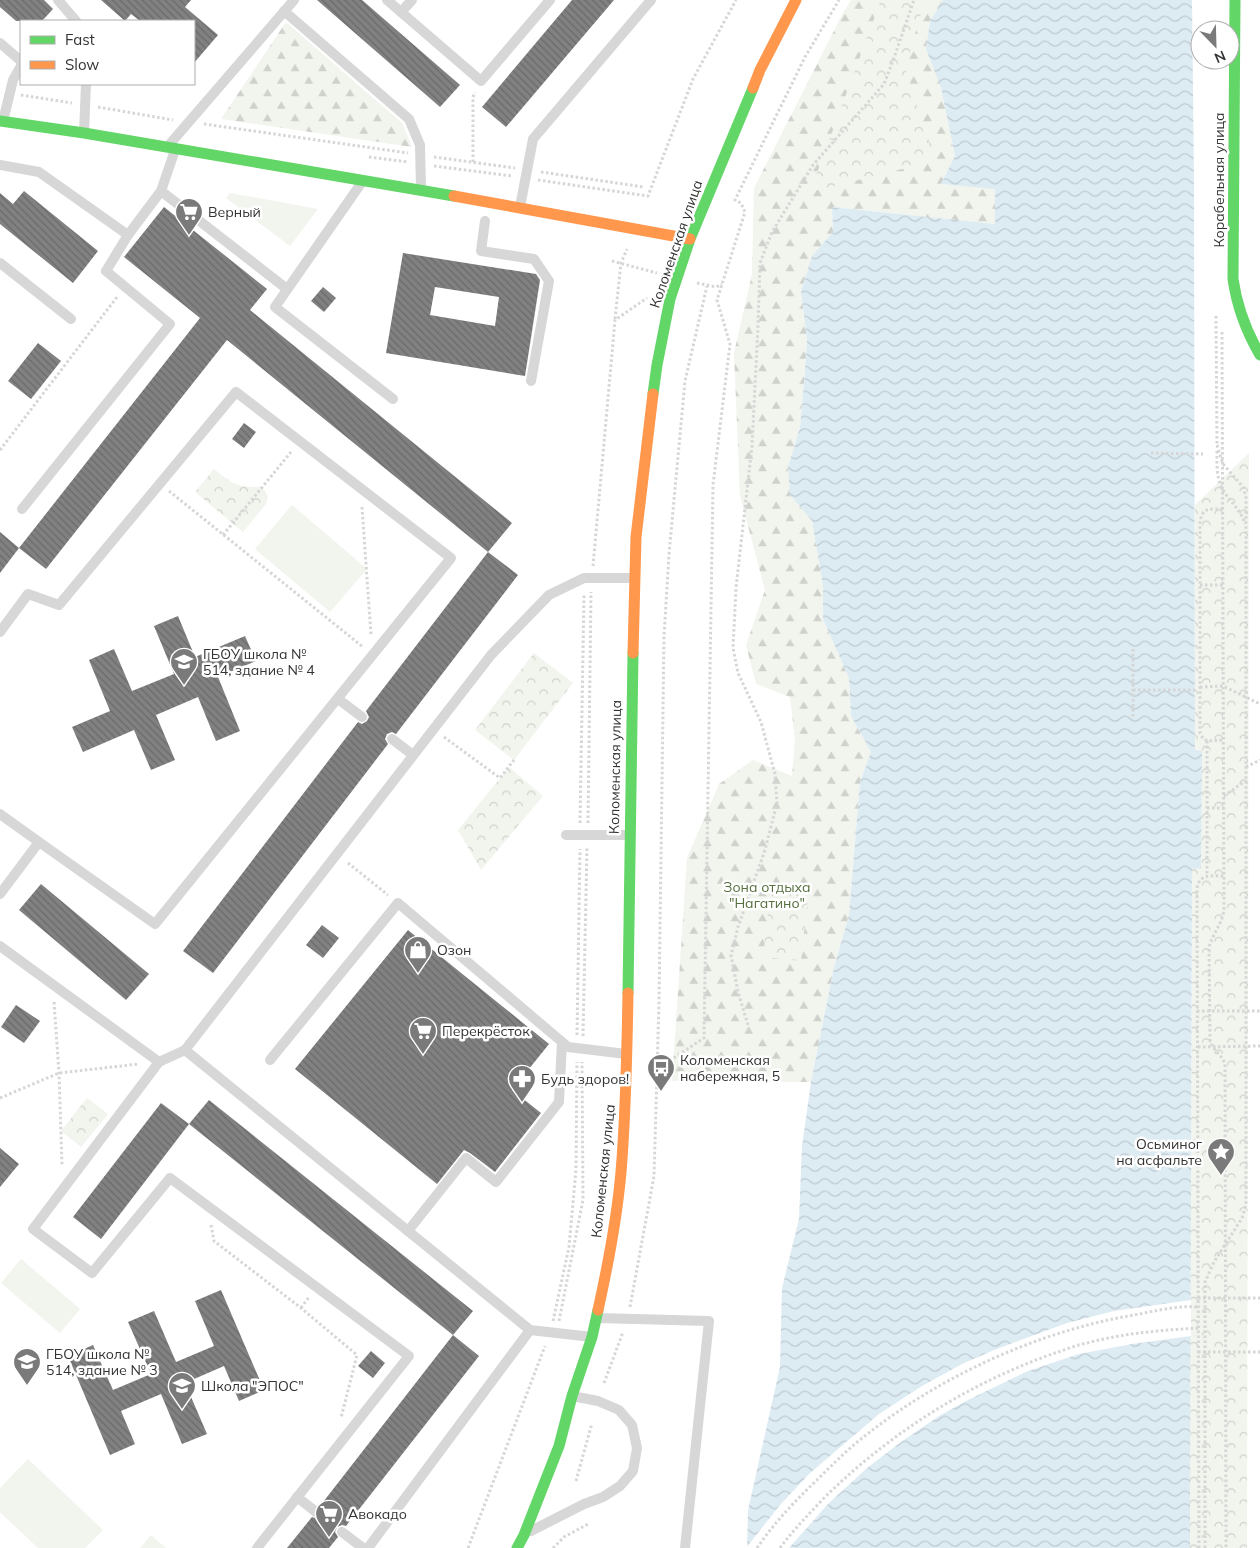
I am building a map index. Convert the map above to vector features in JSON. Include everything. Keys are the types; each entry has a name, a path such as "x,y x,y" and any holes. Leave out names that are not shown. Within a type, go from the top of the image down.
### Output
{"street":[{"name":"Коломенская улица","path":"518,1548 559,1446 572,1396 592,1337 608,1264 621,1173 627,1054 634,578 636,538 657,365 670,299 690,239 760,70 796,0"},
{"name":"Корабельная улица","path":"1235,0 1233,279 1237,303 1243,322 1260,355"},
{"path":"1,121 84,133 421,190 690,239"}],"lane":[{"path":"59,0 75,20"},
{"path":"22,509 170,324 106,271 128,234 161,191 171,149 294,0"},
{"path":"387,0 481,81 550,0"},
{"path":"402,12 412,0"},
{"path":"520,208 533,139 650,0"},
{"path":"284,11 409,119 420,145 421,190"},
{"path":"0,43 20,60"},
{"path":"1,121 13,80 20,68"},
{"path":"84,133 86,85"},
{"path":"0,165 39,172 128,234"},
{"path":"363,181 275,306 392,399"},
{"path":"161,191 287,289"},
{"path":"485,222 481,251 534,259 549,281 532,381"},
{"path":"0,263 71,319"},
{"path":"0,632 28,594 60,605 236,392 451,558 155,924 0,814"},
{"path":"257,1548 410,1356 170,1178 92,1273 33,1229 159,1062 185,1050 490,655 549,595 588,578 634,578"},
{"path":"338,699 362,717"},
{"path":"392,739 413,755"},
{"path":"566,835 630,835"},
{"path":"0,894 39,842"},
{"path":"270,1060 398,903 568,1047 627,1054"},
{"path":"0,946 159,1062"},
{"path":"408,1231 466,1158 496,1182 559,1102 562,1042"},
{"path":"185,1050 530,1330 592,1337"},
{"path":"596,1318 709,1321 685,1548"},
{"path":"368,1548 530,1330"},
{"path":"524,1536 584,1504 603,1497 620,1486 633,1471 637,1448 632,1425 619,1410 598,1401 572,1396"},
{"path":"297,1497 316,1512"},
{"path":"342,1532 363,1548"}],"path":[{"path":"657,1069 704,1038 713,485 730,344 717,300 745,212 741,203 735,200 805,57 839,0"},
{"path":"748,1025 738,992 731,955 738,927 765,850 776,803 775,774 760,722 738,673 733,648 736,588 752,446 760,263 772,232 813,165 884,84 896,55 914,0"},
{"path":"473,162 473,97 481,81"},
{"path":"553,1333 569,1247 576,1180 588,578 621,263 634,233 628,228"},
{"path":"604,1384 628,1319 654,1176 664,636 668,563 685,381 707,286 716,287 723,284"},
{"path":"0,450 125,287"},
{"path":"615,320 654,294"},
{"path":"1216,313 1217,470 1223,489 1240,512 1246,528"},
{"path":"1222,331 1224,876 1223,918 1212,936 1210,947 1210,1040 1225,1064 1226,1548"},
{"path":"224,535 300,441"},
{"path":"1206,1548 1205,1282 1214,1262 1242,1218 1246,1205 1246,491 1223,464 1217,445"},
{"path":"1151,453 1203,454"},
{"path":"160,484 373,656"},
{"path":"361,488 373,656"},
{"path":"1223,509 1204,511 1200,522 1200,733 1207,741 1224,740"},
{"path":"468,1548 553,1333 583,1200 580,1048 588,578"},
{"path":"1200,585 1223,585"},
{"path":"1133,649 1133,719"},
{"path":"1200,687 1223,686 1260,704"},
{"path":"1133,690 1195,690"},
{"path":"433,728 500,778 514,760"},
{"path":"1207,741 1207,876"},
{"path":"1246,766 1260,760"},
{"path":"1224,796 1246,780"},
{"path":"1207,808 1224,808"},
{"path":"337,854 398,903"},
{"path":"1199,1548 1197,889 1200,880 1207,876 1224,876"},
{"path":"52,984 59,1073 63,1189"},
{"path":"1198,1011 1260,1011"},
{"path":"1198,1047 1260,1046"},
{"path":"0,1098 59,1073 159,1062"},
{"path":"207,1205 214,1240 357,1355 339,1427"},
{"path":"1198,1298 1260,1298"},
{"path":"757,1548 794,1502 838,1459 900,1410 939,1386 972,1368 1077,1328 1162,1310 1198,1307"},
{"path":"780,1548 795,1528 864,1461 911,1426 994,1378 1030,1362 1086,1343 1141,1332 1205,1327"},
{"path":"1198,1352 1260,1352"},
{"path":"576,1482 592,1423"},
{"path":"553,1548 564,1537 590,1523"}],"green space":[{"name":"Зона отдыха \"Нагатино\"","path":"851,0 943,0 930,21 926,49 941,88 955,157 941,184 995,188 995,224 832,207 833,232 812,256 801,291 807,340 800,427 788,467 790,495 812,521 823,585 823,619 849,678 851,716 871,752 860,782 849,915 834,967 811,1082 672,1081 687,858 719,784 753,760 792,776 795,740 790,697 756,684 746,645 765,590 740,496 734,353 752,274 754,188"},
{"path":"881,0 925,0 905,68 930,146 918,165 810,192"},
{"path":"286,22 402,123 412,147 221,119"},
{"path":"230,193 318,209 290,246 226,198"},
{"path":"1249,453 1247,1548 1190,1548 1192,868 1200,868 1201,751 1195,751 1195,505"},
{"path":"214,469 226,479 241,486 262,487 268,496 266,504 243,532 195,492"},
{"path":"292,505 367,569 330,612 255,549"},
{"path":"534,653 573,683 514,760 475,730"},
{"path":"509,767 543,796 481,870 458,830"},
{"path":"771,885 809,888 801,961 763,957"},
{"path":"87,1098 108,1114 81,1147 61,1131"},
{"path":"21,1259 80,1309 60,1333 1,1283"},
{"path":"28,1459 103,1530 85,1548 38,1548 0,1512 0,1488"},
{"path":"151,1535 166,1548 140,1548"}],"water":[{"path":"943,0 1192,0 1190,70 1193,70 1194,181 1195,750 1202,751 1201,868 1192,869 1190,1548 747,1548 748,1510 780,1367 782,1288 799,1219 802,1146 811,1082 834,967 849,915 860,782 871,752 851,716 849,678 823,619 823,585 812,521 790,495 788,467 800,427 807,340 801,291 812,256 833,232 832,207 995,224 995,189 941,184 955,156 941,88 926,49 930,21"}],"pier":[{"path":"1191,1300 1191,1336 1079,1354 1028,1371 939,1416 901,1442 867,1468 828,1504 789,1548 746,1548 780,1505 809,1474 879,1414 922,1386 962,1364 994,1350 1067,1323 1114,1311"}],"building":[{"path":"0,0 44,0 53,9 43,20 16,21 0,7"},
{"path":"101,0 191,0 185,7 218,35 195,62 195,20 139,20 131,14 124,20"},
{"path":"317,0 362,0 460,85 440,107"},
{"path":"572,0 614,0 506,127 482,107"},
{"path":"24,191 98,251 73,283 0,224 0,193 13,204"},
{"path":"164,207 267,289 250,310 512,523 488,552 227,340 46,569 19,548 200,318 124,257"},
{"path":"403,253 536,274 540,280 525,376 386,353","holes":["435,287 499,297 495,326 430,315"]},
{"path":"323,287 336,298 324,312 311,301"},
{"path":"38,343 61,361 31,399 8,381"},
{"path":"244,423 256,432 244,448 232,439"},
{"path":"0,532 19,548 0,573"},
{"path":"488,552 518,575 396,734 392,732 387,734 385,739 388,744 213,973 183,951 358,722 362,724 367,721 369,717 366,711"},
{"path":"178,616 195,657 245,636 256,661 218,677 240,731 216,741 198,697 156,715 175,760 151,770 134,730 83,752 72,727 110,711 89,660 114,649 132,691 174,674 154,626"},
{"path":"41,884 149,974 126,1000 19,910"},
{"path":"322,925 339,938 323,958 306,945"},
{"name":"Перекрёсток","path":"408,930 549,1044 512,1090 541,1113 495,1172 464,1150 437,1184 295,1069"},
{"path":"16,1005 40,1021 24,1043 1,1027"},
{"path":"209,1100 473,1311 453,1335 189,1124"},
{"path":"161,1103 189,1124 101,1239 73,1217"},
{"path":"0,1148 19,1164 0,1187"},
{"path":"221,1290 264,1390 239,1401 224,1366 185,1383 207,1434 182,1444 161,1394 121,1411 135,1444 110,1455 68,1356 93,1345 113,1390 151,1374 128,1322 154,1311 176,1362 214,1346 195,1301"},
{"path":"453,1335 479,1356 346,1526 337,1527 335,1532 338,1537 329,1548 287,1548 312,1517 318,1519 322,1516 323,1510 320,1506"},
{"path":"371,1351 385,1363 373,1378 358,1366"}],"traffic: fast":[{"path":"1235,0 1233,279 1243,318 1250,337 1260,355"},
{"path":"653,394 670,299 690,239 753,88"},
{"path":"0,121 84,133 454,196"},
{"path":"628,993 633,653"},
{"path":"517,1548 524,1535 559,1446 572,1396 592,1337 598,1310"}],"traffic: slow":[{"path":"753,88 760,70 796,0"},
{"path":"454,196 690,239"},
{"path":"633,653 636,537 653,394"},
{"path":"598,1310 612,1241 621,1172 627,1060 628,993"}],"place":[{"name":"Верный","path":"189,236"},
{"name":"ГБОУ школа № 514, здание № 4","path":"184,686"},
{"name":"Озон","path":"418,974"},
{"name":"Перекрёсток","path":"423,1055"},
{"name":"Коломенская набережная, 5","path":"661,1092"},
{"name":"Будь здоров!","path":"522,1103"},
{"name":"Осьминог на асфальте","path":"1221,1176"},
{"name":"ГБОУ школа № 514, здание № 3","path":"27,1386"},
{"name":"Школа \"ЭПОС\"","path":"182,1410"},
{"name":"Авокадо","path":"329,1538"}]}
